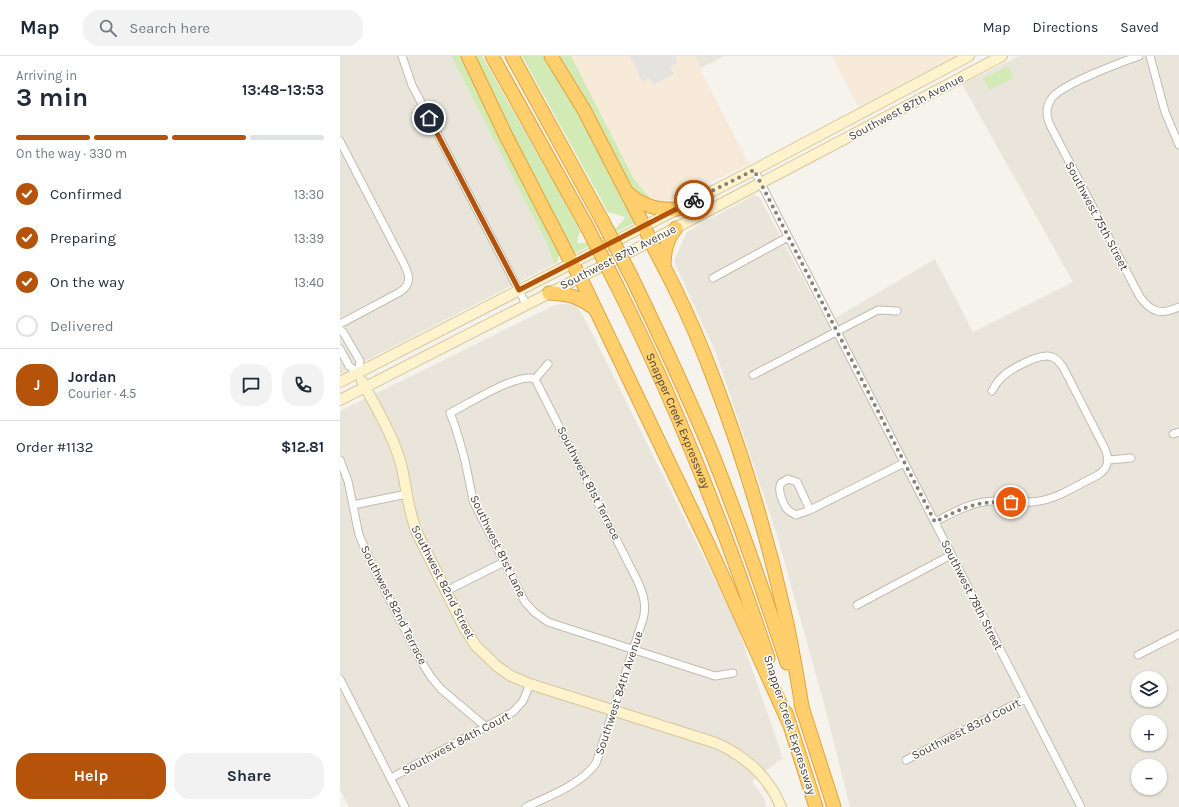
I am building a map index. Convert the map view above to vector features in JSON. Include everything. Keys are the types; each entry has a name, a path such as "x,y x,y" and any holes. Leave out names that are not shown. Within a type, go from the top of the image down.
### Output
{"highway":[{"path":"468,56 505,134 596,310 708,544 788,721"},
{"name":"Snapper Creek Expressway","path":"492,56 587,227 652,358 703,477 748,597 816,807"},
{"name":"Snapper Creek Expressway","path":"512,56 602,220 632,278 671,360 721,477 762,587 834,807"},
{"path":"550,56 584,110 644,226 650,241 688,315 704,354 731,427 750,485 785,612 803,712"},
{"path":"626,192 634,199 648,206 664,209 678,209"},
{"path":"664,268 665,246 670,235 676,228"},
{"path":"548,293 575,296 596,310"}],"main road":[{"name":"Southwest 87th Avenue","path":"340,400 676,228 1002,56"},
{"name":"Southwest 87th Avenue","path":"340,382 754,170 861,114 963,57"},
{"path":"963,57 968,74"},
{"path":"861,114 867,128"},
{"name":"Southwest 82nd Street","path":"358,373 396,449 401,464 414,527 465,629 481,651 505,672 530,684 614,710 724,747 744,759 757,770 774,792 781,807"}],"street":[{"path":"402,56 412,85 526,304"},
{"name":"Southwest 75th Street","path":"1139,56 1105,69 1057,93 1051,99 1047,112 1051,127 1138,294 1151,309 1158,312 1168,311 1179,307"},
{"path":"1150,56 1165,112 1179,145"},
{"path":"340,141 409,276 408,284 400,292 340,324"},
{"name":"Southwest 78th Street","path":"754,170 1081,807"},
{"path":"712,278 788,237"},
{"path":"753,375 878,310 897,311"},
{"name":"Southwest 82nd Street","path":"340,330 344,332 360,361 358,373 348,366 340,349"},
{"path":"935,522 962,508 976,504 995,501 1036,502 1052,497 1100,474 1107,466 1109,460 1104,447 1065,370 1053,357 1044,356 1036,358 1014,369 999,380 992,391"},
{"path":"535,379 548,364"},
{"name":"Southwest 81st Lane","path":"535,379 528,377 508,384 450,413 456,427 463,452 474,503 525,602 534,612 548,622 714,676 733,673"},
{"name":"Southwest 81st Terrace","path":"535,379 641,588"},
{"path":"1109,460 1131,458"},
{"name":"Southwest 82nd Terrace","path":"340,460 348,481 357,530 364,549 425,667 441,689 486,727"},
{"path":"810,510 797,482 788,479 781,483 779,489 785,506 790,512 798,514 810,510 904,463"},
{"path":"353,505 406,494"},
{"path":"857,605 951,555"},
{"path":"446,591 504,562"},
{"name":"Southwest 84th Avenue","path":"526,807 537,805 578,780 589,771 598,759 643,619 645,610 641,588"},
{"path":"1138,655 1179,634"},
{"path":"340,679 406,807"},
{"name":"Southwest 84th Court","path":"390,778 507,716 518,708 523,701 530,684"},
{"name":"Southwest 83rd Court","path":"906,760 1025,699"}],"shaded area":[{"path":"340,56 451,56 548,246 554,264 340,374"},
{"path":"571,56 695,56 701,68 700,69 749,164 673,199 656,202 650,198 634,179"},
{"path":"630,56 675,56 678,62 670,67 674,74 653,85 649,78 643,82"},
{"path":"695,56 725,56 701,68"},
{"path":"832,56 957,56 858,107"},
{"path":"1019,56 1179,56 1179,807 850,807 823,700 777,535 717,356 674,261 687,232 754,195 760,198 827,323 935,259 973,332 1073,282 962,84"},
{"path":"560,304 577,306 588,325 735,620 783,758 752,781 765,800 766,807 349,807 340,790 340,411 551,307"}],"green space":[{"path":"451,56 463,56 560,253 557,263 554,264 548,246"},
{"path":"473,56 482,56 553,181 580,231 577,243 590,242 604,236 617,227 625,217 608,212 522,56 546,56 559,75 636,222 574,254 532,171 509,132"},
{"path":"556,56 571,56 634,179 654,201 654,206 633,192"},
{"path":"1008,66 1014,78 989,90 983,79"}],"way so far":[{"path":"694,200 754,170 935,522 962,508 982,502 1011,502"}],"route":[{"path":"429,118 519,290 694,200"}]}
